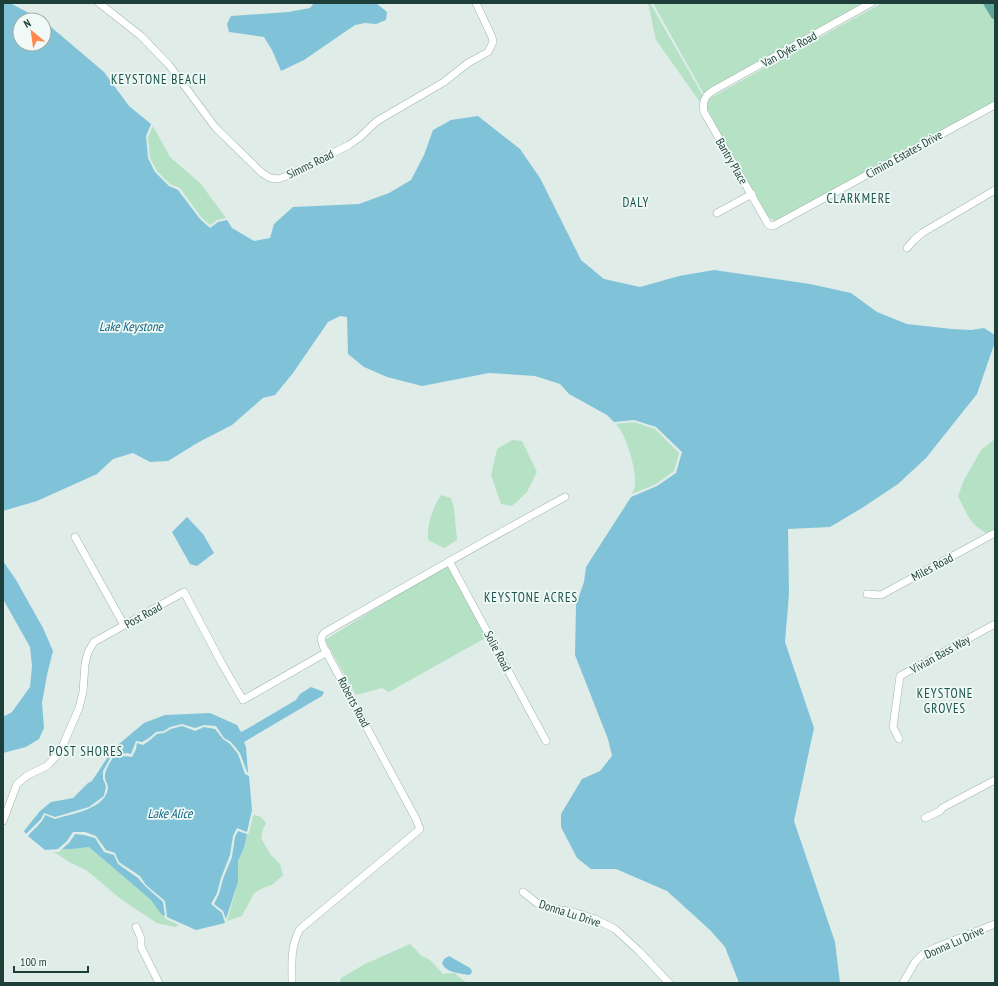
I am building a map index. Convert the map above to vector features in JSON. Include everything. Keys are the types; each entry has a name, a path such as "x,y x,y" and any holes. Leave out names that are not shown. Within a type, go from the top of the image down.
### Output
{"main road":[{"path":"988,3 995,15"}],"street":[{"name":"Simms Road","path":"99,3 142,36 169,65 215,127 262,172 270,178 278,179 349,145 377,121 444,82 468,63 488,52 493,42 492,37 476,3"},
{"name":"Van Dyke Road","path":"707,95 871,3"},
{"name":"Bantry Place","path":"707,95 703,104 704,112 766,220 771,226"},
{"name":"Cimino Estates Drive","path":"771,226 995,105"},
{"path":"907,248 922,233 995,190"},
{"path":"717,214 752,194"},
{"name":"Roberts Road","path":"292,983 292,951 294,939 300,929 420,829 413,813 321,642 321,638 324,633 449,561 565,497"},
{"name":"Miles Road","path":"867,594 881,595 995,533"},
{"path":"75,537 124,625"},
{"name":"Solie Road","path":"449,561 546,741"},
{"name":"Post Road","path":"3,821 17,784 28,775 47,766 60,752 79,708 83,692 85,664 88,652 94,642 184,592 243,700 327,652"},
{"name":"Vivian Bass Way","path":"900,739 893,727 900,676 995,624"},
{"path":"925,818 995,780"},
{"name":"Donna Lu Drive","path":"523,892 537,903 550,908 573,912 595,919 615,929 668,983"},
{"name":"Donna Lu Drive","path":"903,983 915,962 923,954 995,924"},
{"path":"136,927 141,938 141,947 159,983"}],"green space":[{"path":"647,3 650,3 703,96 700,102 656,40"},
{"path":"653,3 871,3 706,98"},
{"path":"882,3 984,3 995,22 995,104 979,114 869,170 775,221 766,215 703,102"},
{"path":"153,126 170,157 200,183 226,218 217,220 210,225 201,217 180,188 170,184 157,171 150,158 148,137"},
{"path":"634,422 655,429 679,453 674,471 656,484 632,494 635,486 633,462 627,444 616,424"},
{"path":"995,439 995,529 986,533 972,522 958,496 964,480 981,450"},
{"path":"512,440 522,441 537,472 527,492 512,506 501,504 491,475 497,449"},
{"path":"441,495 451,498 454,508 457,540 444,548 428,540 428,528 431,517"},
{"path":"449,565 487,637 389,692 382,688 356,695 325,640"},
{"path":"254,815 261,817 266,823 261,838 270,854 280,864 283,875 272,885 254,893 242,916 227,921 238,882 238,861 244,848"},
{"path":"89,847 151,900 166,919 179,925 175,927 157,923 122,900 86,870 69,862 54,852 59,852 62,849"},
{"path":"410,944 422,956 430,960 443,974 454,973 467,983 340,983 341,978 365,964"}],"water":[{"name":"Lake Keystone","path":"3,3 10,3 27,12 12,12 12,52 52,52 52,28 104,72 129,106 151,124 146,136 148,158 155,172 169,186 178,190 200,219 210,228 218,222 227,220 232,228 254,241 270,238 274,224 293,207 359,204 389,193 411,180 424,155 433,130 451,120 478,116 520,149 540,178 581,260 604,279 640,287 679,276 714,270 810,284 851,293 877,312 907,324 971,330 984,328 995,335 995,342 977,394 926,458 898,484 830,527 788,529 789,594 785,642 814,728 794,821 835,942 840,983 739,983 725,947 710,930 667,891 616,869 591,869 577,858 561,827 561,814 582,779 600,771 612,756 608,739 575,655 576,605 584,582 586,567 631,497 657,486 676,473 682,452 656,427 634,420 614,422 607,415 569,394 560,384 535,376 489,373 422,386 387,377 364,367 348,354 347,317 340,316 328,322 293,373 275,395 263,398 232,425 199,442 168,461 150,462 133,453 113,459 97,474 37,501 3,511"},
{"path":"314,3 376,3 387,12 386,20 376,24 365,23 355,25 304,60 281,71 272,50 264,37 229,32 227,24 231,16 288,12 310,8"},
{"path":"187,517 203,534 214,553 197,566 190,564 172,532"},
{"path":"3,561 16,580 43,628 53,651 42,703 44,728 39,739 26,747 3,753 3,717 12,712 30,687 32,666 30,647 3,599"},
{"path":"311,687 324,692 322,696 244,742 246,747 248,773 240,753 231,742 224,738 216,726 204,725 195,728 182,724 170,727 164,731 156,732 142,742 136,741 131,754 127,753 120,755 113,753 103,771 103,779 106,786 104,796 89,807 55,817 44,813 41,819 26,834 24,831 40,811 51,802 73,798 92,781 113,749 144,723 165,715 210,713 237,725 241,732 296,700 300,694"},
{"name":"Lake Alice","path":"182,726 195,731 204,727 215,729 223,739 230,744 238,754 245,774 249,776 252,810 247,832 237,828 233,836 230,855 217,893 211,904 222,913 225,923 196,930 167,917 165,901 146,885 140,876 119,862 115,853 106,850 96,836 85,832 73,832 67,841 58,849 45,850 28,836 42,821 45,815 55,819 87,809 102,801 108,787 105,775 114,755 132,757 137,743 143,745 157,734"},
{"path":"238,831 247,834 244,848 238,861 238,882 226,919 223,911 214,904 232,857 235,837"},
{"path":"75,834 95,838 104,852 114,855 118,864 138,878 163,902 165,916 162,915 151,900 89,847 62,849 69,843"},
{"path":"449,956 470,968 472,971 471,974 457,973 446,969 442,963 444,959"}],"district":[{"name":"KEYSTONE BEACH","path":"159,79"},
{"name":"CLARKMERE","path":"859,198"},
{"name":"DALY","path":"636,202"},
{"name":"KEYSTONE ACRES","path":"531,597"},
{"name":"KEYSTONE GROVES","path":"945,700"},
{"name":"POST SHORES","path":"86,751"}]}
